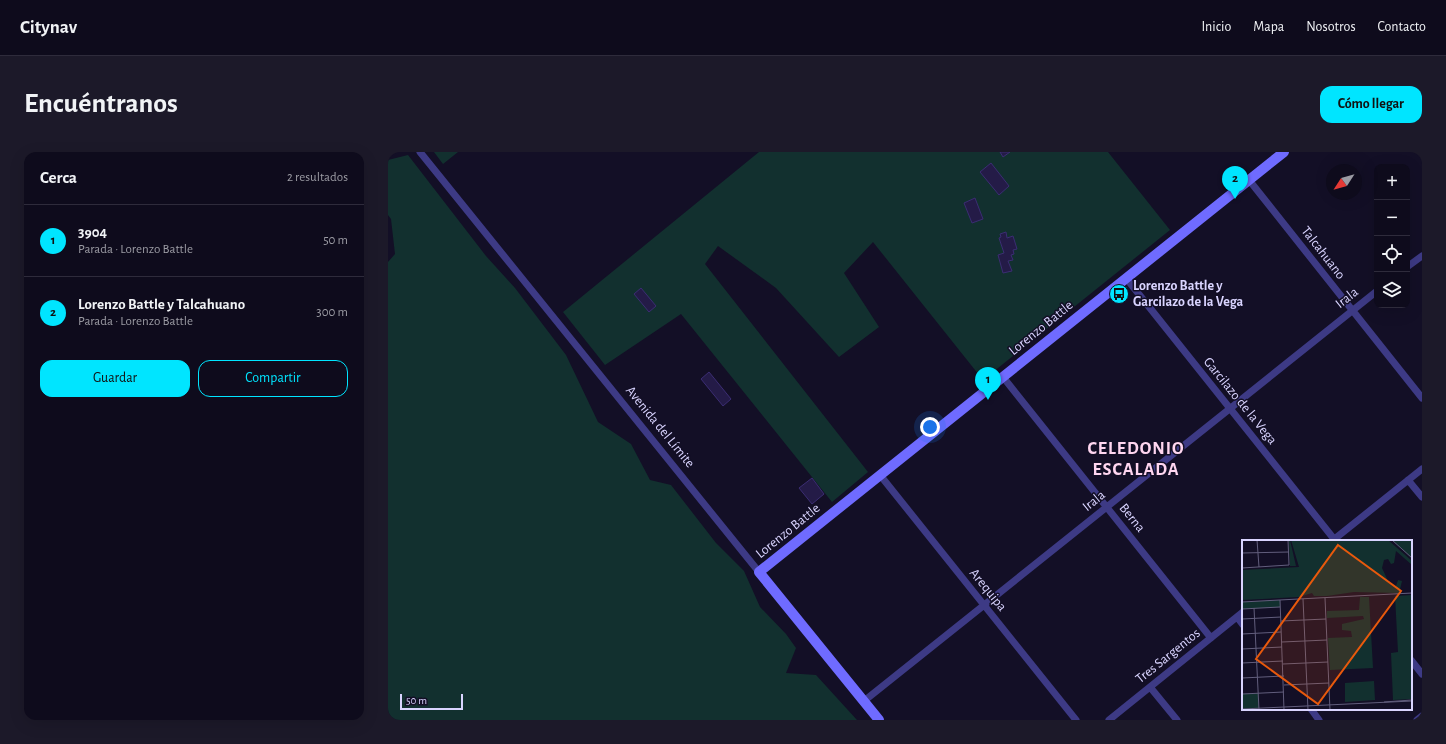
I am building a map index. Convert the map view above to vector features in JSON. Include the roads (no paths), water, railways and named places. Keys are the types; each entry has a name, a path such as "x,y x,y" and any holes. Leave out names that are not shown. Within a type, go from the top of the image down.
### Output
{"street":[{"name":"Avenida del Límite","path":"420,152 879,720"},
{"name":"Lorenzo Battle","path":"759,572 1284,152"},
{"name":"Talcahuano","path":"1249,180 1422,398"},
{"path":"1410,265 1422,256"},
{"name":"Garcilazo de la Vega","path":"1126,278 1333,540"},
{"name":"Irala","path":"864,701 1374,293"},
{"name":"Berna","path":"1003,377 1211,638"},
{"path":"1333,540 1422,469"},
{"name":"Arequipa","path":"880,475 1076,720"},
{"path":"1408,480 1422,497"},
{"name":"Tres Sargentos","path":"1109,720 1242,613"},
{"path":"1237,617 1242,624"},
{"path":"1412,661 1422,674"},
{"path":"1150,687 1177,720"},
{"path":"1311,710 1319,720"},
{"path":"1417,720 1422,716"}],"place":[{"name":"Lorenzo Battle y Talcahuano","path":"1235,199"},
{"name":"Lorenzo Battle y Garcilazo de la Vega","path":"1119,294"},
{"name":"3904","path":"988,400"}],"district":[{"name":"CELEDONIO ESCALADA","path":"1136,459"}]}
